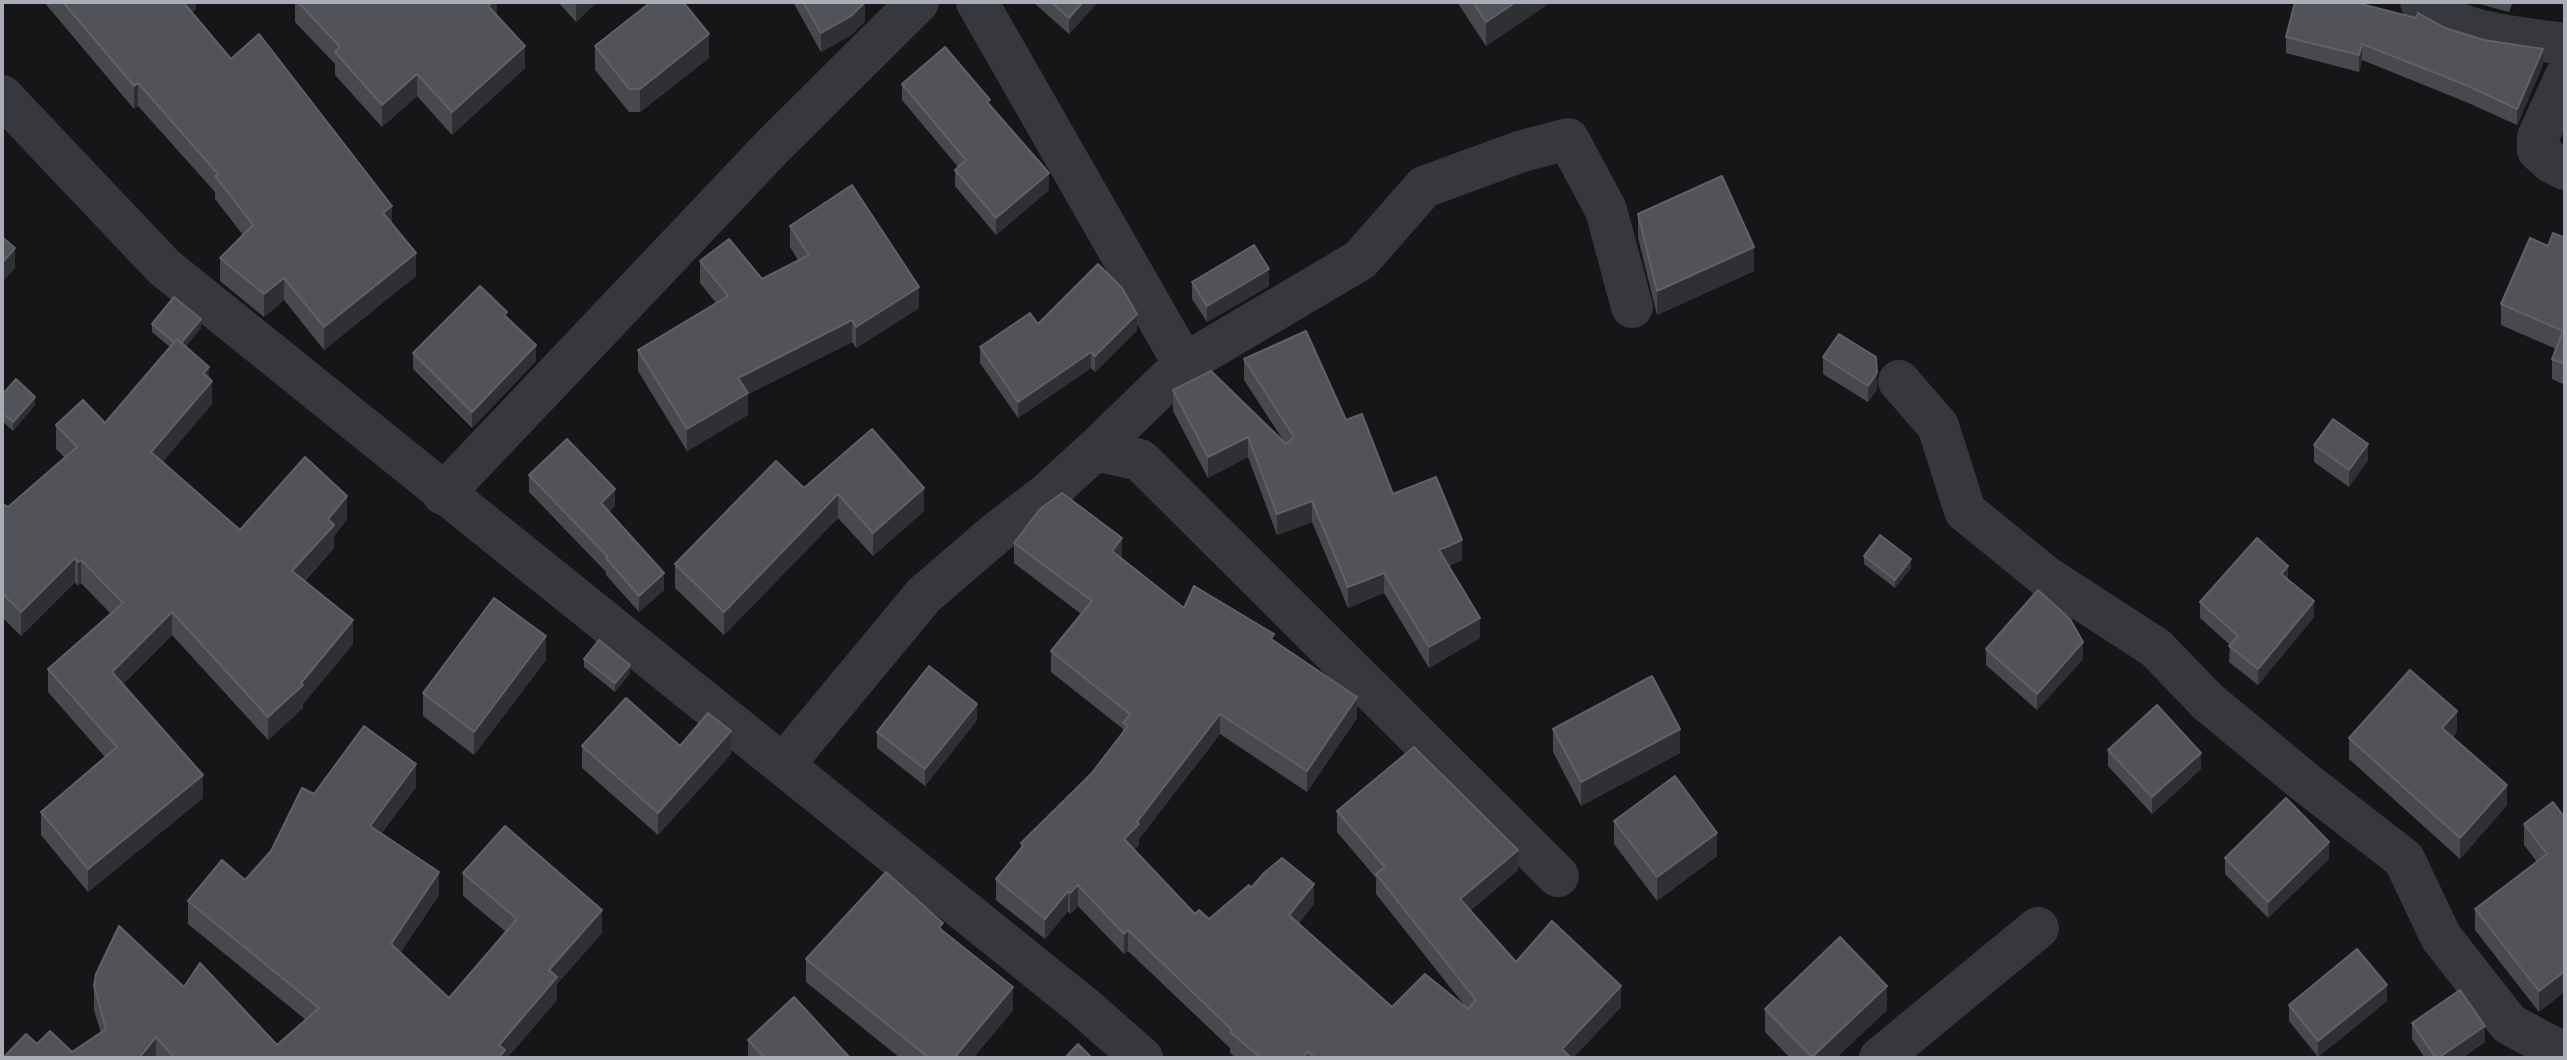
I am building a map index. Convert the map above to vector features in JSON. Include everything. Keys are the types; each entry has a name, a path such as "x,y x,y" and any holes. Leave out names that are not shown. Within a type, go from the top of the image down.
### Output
{"street":[{"path":"443,494 773,146 918,2"},
{"path":"977,2 1184,364"},
{"path":"2421,2 2432,11 2480,31 2565,44"},
{"path":"2565,78 2538,137 2538,150 2565,169"},
{"path":"2,96 164,267 443,494 784,764 1084,1007 1142,1058"},
{"path":"784,764 924,595 1047,494 1184,364 1360,260 1424,187 1522,151 1568,139 1606,210 1632,307"},
{"path":"1899,381 1938,426 1965,511 2045,576 2156,648 2208,702 2404,859 2441,937 2509,1024 2565,1054"},
{"path":"1095,450 1140,460 1558,876"},
{"path":"1880,1058 2038,928"}],"building":[{"path":"63,2 183,2 231,59 259,34 392,206 383,213 416,253 324,327 284,278 264,294 220,258 253,225 215,176 218,174 138,83 134,86"},
{"path":"298,2 493,2 488,6 525,46 452,112 417,74 382,105 335,52 340,47"},
{"path":"651,2 683,2 709,34 640,89 629,89 595,46"},
{"path":"803,2 865,2 851,16 821,33"},
{"path":"1051,2 1083,2 1069,18"},
{"path":"1473,2 1516,2 1486,22"},
{"path":"2295,2 2353,2 2416,18 2418,13 2445,28 2484,40 2543,49 2517,109 2466,85 2362,44 2359,55 2286,37"},
{"path":"945,47 990,100 987,102 1049,173 996,218 955,170 966,160 902,84"},
{"path":"1722,176 1754,247 1657,291 1638,214"},
{"path":"852,185 919,287 856,327 852,320 738,378 748,393 687,429 638,350 728,296 700,261 729,239 762,279 809,255 790,226"},
{"path":"2553,233 2565,238 2565,364 2552,359 2563,331 2501,304 2530,238 2548,246"},
{"path":"2,237 15,248 2,263"},
{"path":"1254,245 1269,269 1207,306 1192,282"},
{"path":"1098,264 1122,288 1137,314 1095,356 1091,352 1018,402 980,347 1030,313 1038,324"},
{"path":"480,286 507,312 504,315 536,345 472,412 413,353"},
{"path":"174,297 201,319 181,343 177,339 174,342 152,324"},
{"path":"1306,331 1346,420 1362,414 1393,494 1436,477 1462,540 1439,550 1480,618 1429,647 1384,573 1348,587 1312,501 1277,514 1248,437 1208,457 1173,390 1211,371 1286,444 1294,437 1244,359"},
{"path":"1839,334 1876,357 1877,373 1868,386 1823,357"},
{"path":"177,339 209,367 203,373 212,381 151,452 240,530 305,457 347,496 328,519 334,525 292,571 353,620 301,683 303,685 268,717 172,612 112,672 203,775 88,869 41,812 117,747 48,669 123,603 81,560 78,562 75,558 21,612 2,593 2,508 5,505 8,507 77,447 56,425 83,400 105,423"},
{"path":"16,379 35,397 13,422 2,413 2,395"},
{"path":"2333,419 2368,444 2349,470 2314,445"},
{"path":"872,429 924,488 873,533 838,494 724,612 675,564 776,461 804,488"},
{"path":"567,439 615,489 601,503 664,573 639,596 608,557 529,475"},
{"path":"1062,493 1122,538 1112,551 1184,608 1194,586 1274,634 1271,639 1357,697 1307,771 1220,714 1137,822 1139,824 1124,839 1195,914 1199,910 1209,919 1249,885 1251,888 1282,858 1314,884 1289,915 1392,1007 1425,974 1468,1009 1476,1000 1376,874 1385,867 1337,811 1414,747 1518,850 1460,899 1516,962 1552,921 1621,986 1562,1049 1571,1058 1315,1058 1308,1051 1302,1058 1261,1058 1230,1032 1232,1030 1128,930 1124,934 1078,885 1070,893 1068,891 1045,919 996,879 1023,846 1021,843 1091,774 1128,726 1123,723 1130,714 1051,651 1092,601 1014,543 1040,509"},
{"path":"1880,535 1911,559 1895,580 1864,556"},
{"path":"2257,538 2288,566 2281,574 2314,601 2258,669 2229,646 2238,636 2200,602"},
{"path":"2038,590 2070,619 2083,642 2037,694 1986,649"},
{"path":"494,598 546,636 474,732 423,693"},
{"path":"599,640 630,665 615,683 584,659"},
{"path":"929,666 977,704 925,769 877,732"},
{"path":"2410,670 2457,711 2442,728 2507,785 2460,838 2349,738"},
{"path":"1652,676 1680,729 1581,782 1553,729"},
{"path":"626,698 680,746 708,713 731,731 658,813 582,746"},
{"path":"2157,705 2201,753 2152,797 2108,750"},
{"path":"364,726 416,764 370,826 439,872 391,944 449,998 517,919 463,873 505,826 602,910 549,970 557,977 499,1045 505,1050 498,1058 175,1058 156,1037 139,1058 3,1058 26,1034 37,1044 50,1031 72,1052 106,1029 94,986 96,974 119,926 184,987 200,963 277,1045 319,1008 188,901 222,860 245,880 271,851 302,788 314,794"},
{"path":"1675,776 1717,833 1657,877 1614,821"},
{"path":"2286,798 2329,842 2268,902 2225,858"},
{"path":"2553,802 2565,818 2565,971 2539,991 2475,909 2547,854 2524,824"},
{"path":"886,872 943,923 939,928 1013,987 954,1058 929,1058 806,959"},
{"path":"1840,937 1887,986 1812,1057 1765,1009"},
{"path":"2357,949 2387,985 2318,1041 2289,1005"},
{"path":"2460,990 2485,1026 2436,1058 2412,1023"},
{"path":"794,997 850,1058 765,1058 748,1040"},
{"path":"1078,1044 1092,1058 1065,1058"}]}
